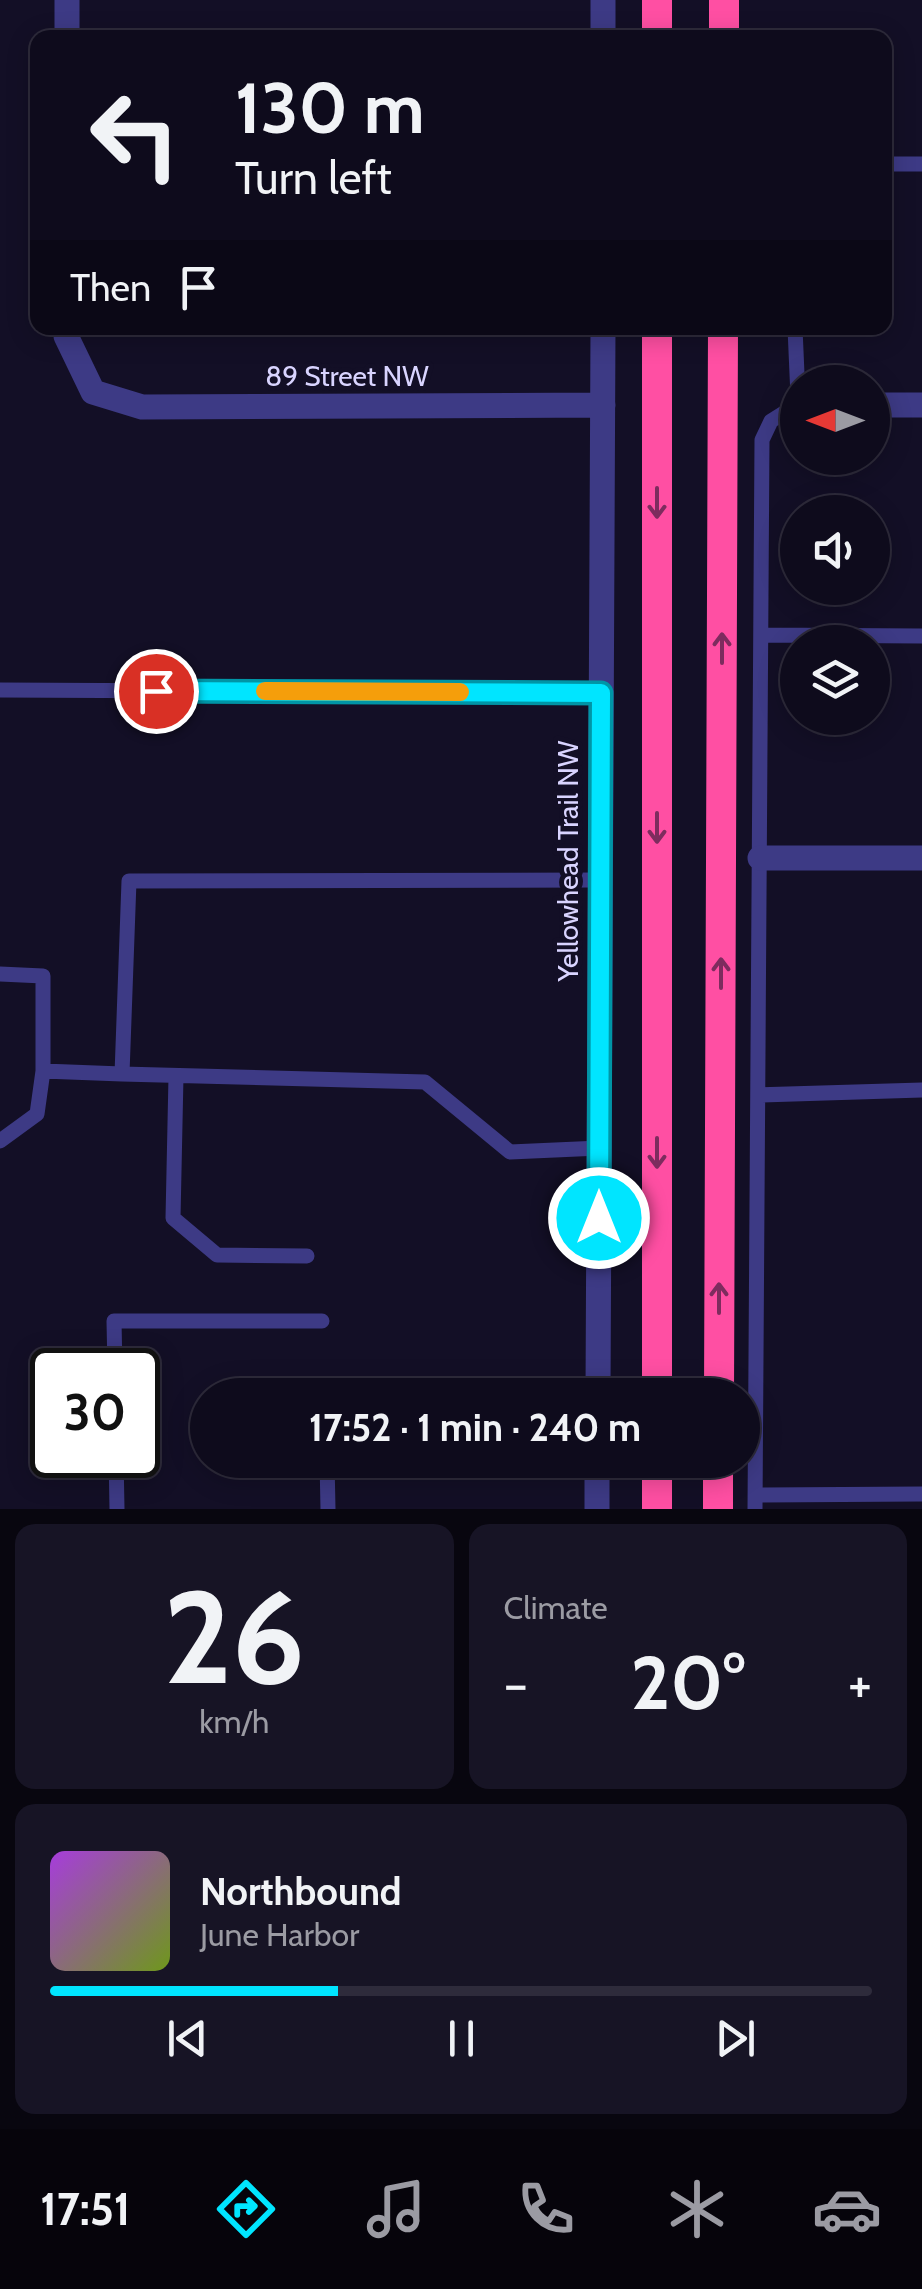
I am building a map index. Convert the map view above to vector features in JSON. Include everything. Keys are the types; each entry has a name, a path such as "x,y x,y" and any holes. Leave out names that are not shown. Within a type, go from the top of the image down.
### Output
{"highway":[{"path":"657,0 657,30"},
{"path":"724,0 724,30"},
{"path":"657,335 657,1378"},
{"path":"719,1378 723,335"},
{"path":"657,1478 657,1509"},
{"path":"718,1478 718,1509"}],"street":[{"path":"67,0 67,30"},
{"path":"603,0 603,30"},
{"name":"89 Street NW","path":"66,335 93,392 142,407 603,405"},
{"name":"Yellowhead Trail NW","path":"598,1378 603,335"},
{"path":"890,405 922,405"},
{"path":"760,858 922,858"},
{"path":"597,1478 597,1509"}],"lane":[{"path":"892,164 922,164"},
{"path":"794,335 796,365"},
{"path":"780,414 771,421 762,440 755,1502 922,1494"},
{"path":"762,635 922,636"},
{"path":"0,690 601,693"},
{"path":"122,1074 129,881 601,880"},
{"path":"0,974 43,976 43,1070 37,1114 0,1141"},
{"path":"43,1070 426,1082 510,1152 600,1148"},
{"path":"176,1076 173,1218 218,1255 307,1256"},
{"path":"758,1095 922,1090"},
{"path":"114,1348 114,1321 322,1321"},
{"path":"116,1478 117,1509"},
{"path":"327,1478 328,1509"}],"slow traffic":[{"path":"265,691 460,692"}],"route":[{"path":"156,691 601,693 599,1218"}]}
